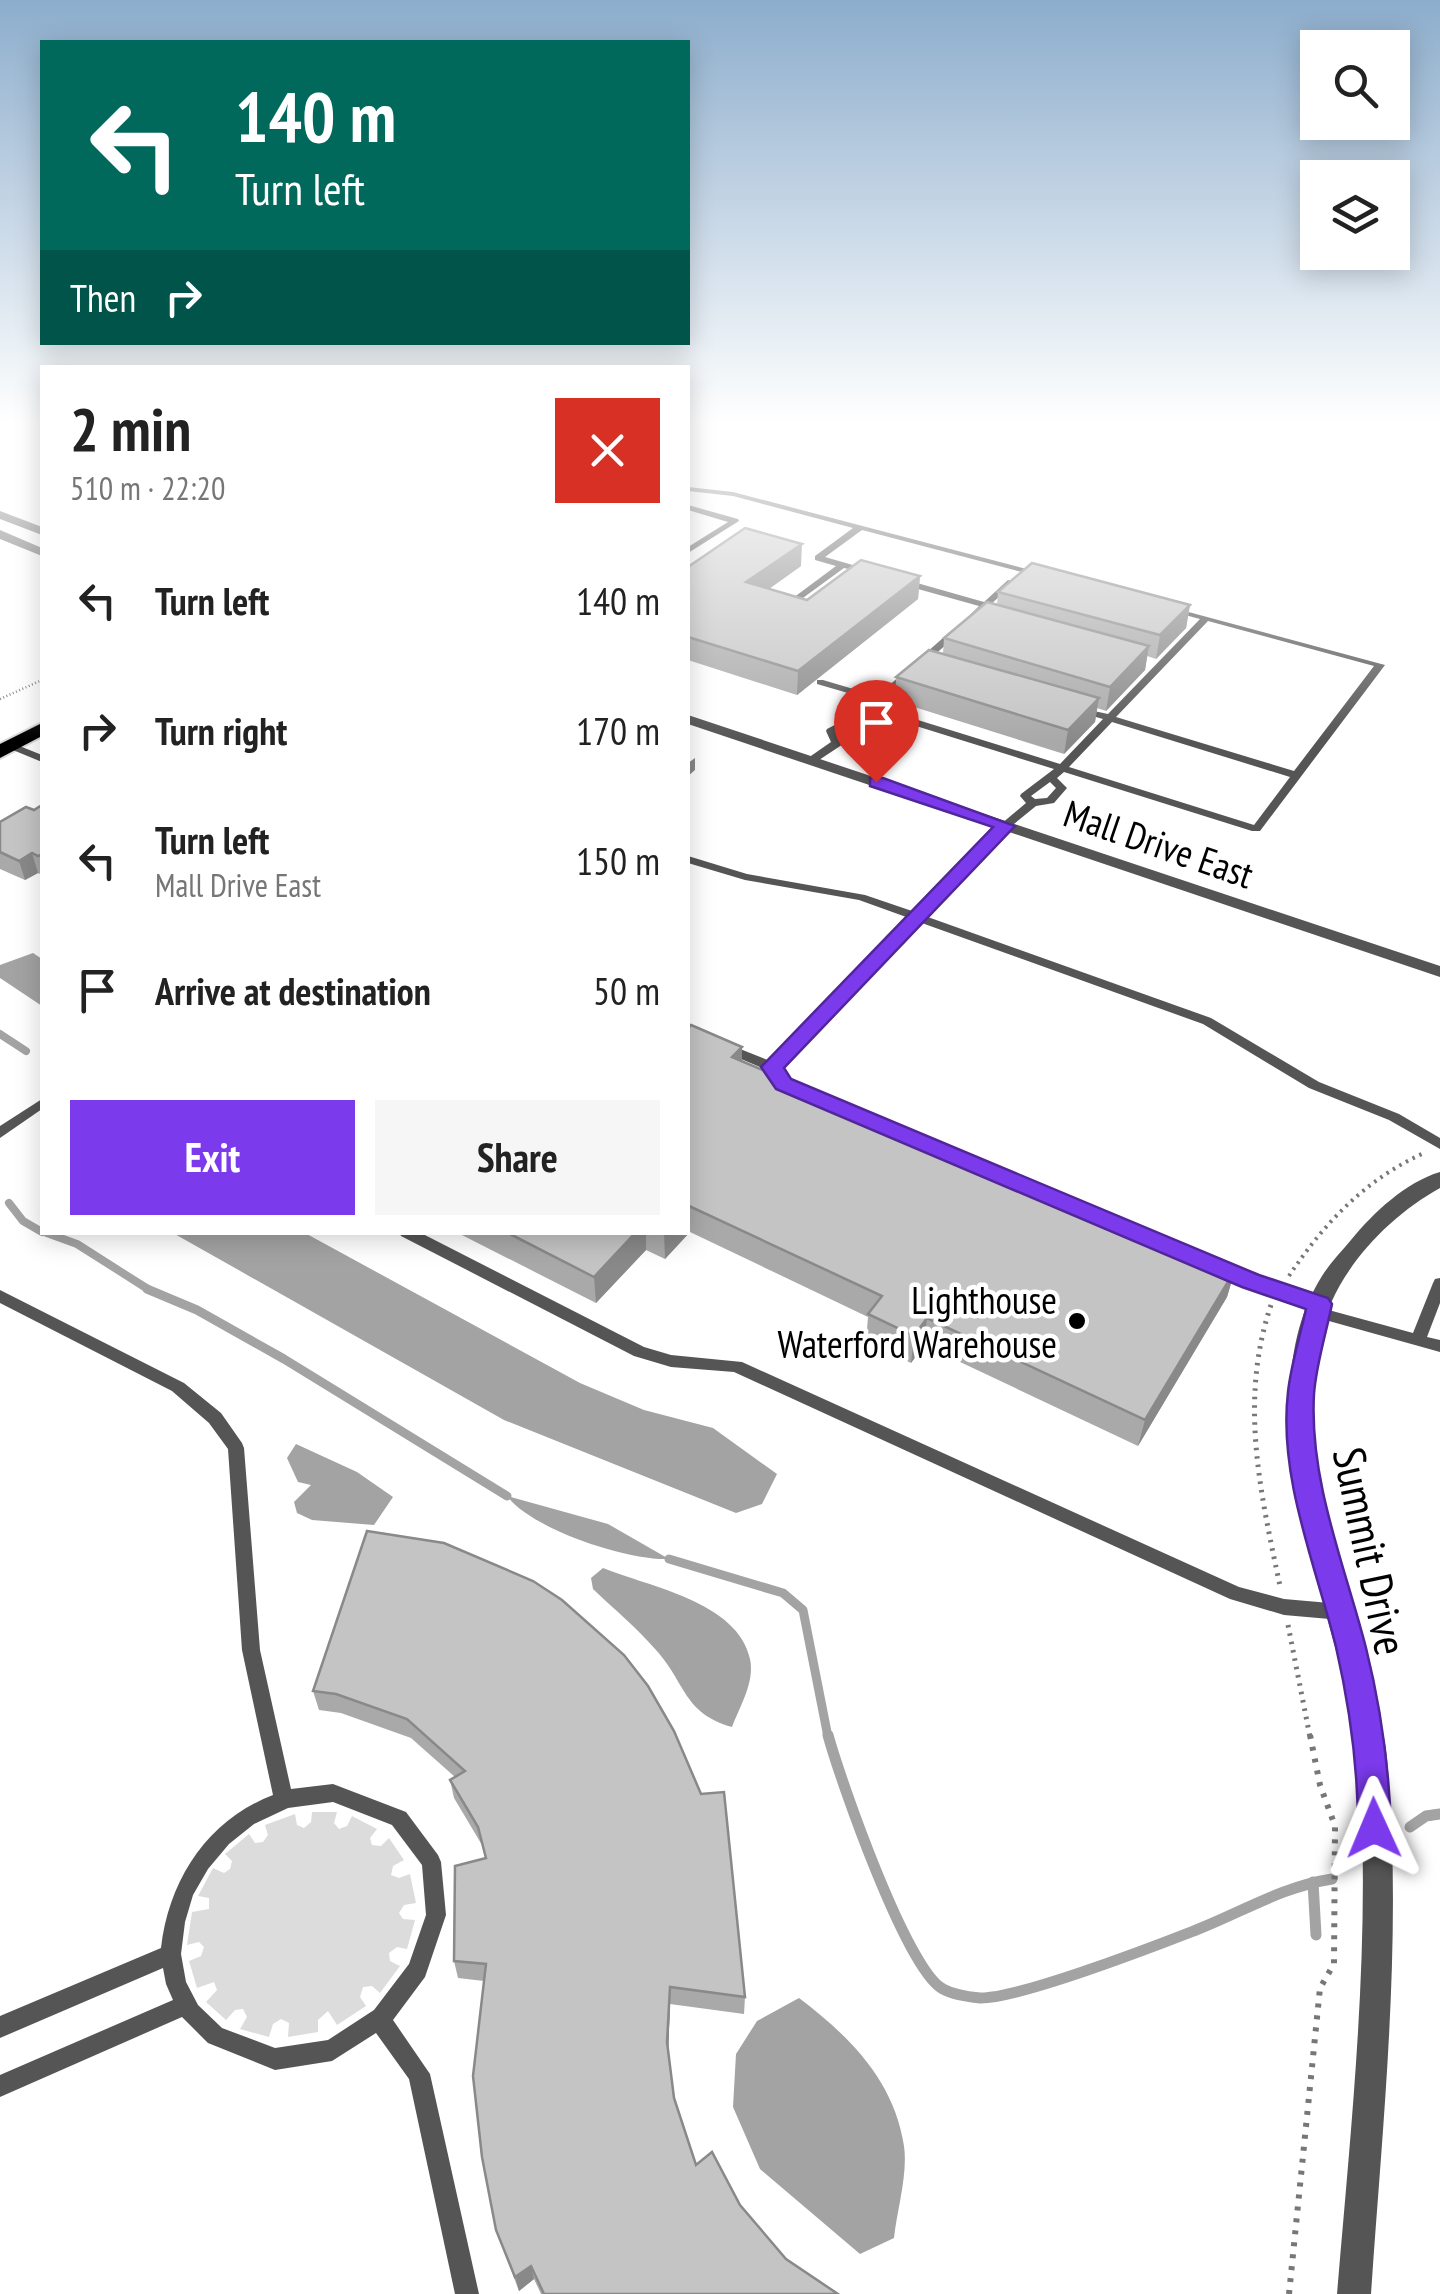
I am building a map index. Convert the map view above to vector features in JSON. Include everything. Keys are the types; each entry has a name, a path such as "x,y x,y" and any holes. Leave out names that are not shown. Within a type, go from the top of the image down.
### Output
{"main road":[{"path":"6,749 40,730"}],"street":[{"path":"0,534 40,551"},
{"name":"Mall Drive East","path":"690,720 1440,972"},
{"name":"Summit Drive","path":"1354,2294 1376,1903 1373,1754 1320,1538 1303,1446 1301,1394 1318,1308 1332,1272 1358,1243 1423,1187 1440,1179"}],"lane":[{"path":"690,551 725,527"},
{"path":"860,527 818,558 878,575"},
{"path":"860,527 1044,574"},
{"path":"796,600 842,565"},
{"path":"812,760 836,740 850,736 868,723 869,708 1026,570"},
{"path":"896,580 986,605"},
{"path":"820,682 869,708 1056,774 1256,829 1380,665 1152,604"},
{"path":"974,616 992,621"},
{"path":"1056,774 1206,618"},
{"path":"920,662 939,668"},
{"path":"1140,662 1159,667"},
{"path":"1071,707 1296,776"},
{"path":"6,749 40,758"},
{"path":"772,1067 1006,826 1033,804 1050,801 1062,788 1056,774"},
{"path":"690,860 745,877 861,897 1208,1021 1314,1086 1394,1117 1440,1146"},
{"path":"704,1038 772,1067 784,1084 810,1095"},
{"path":"0,1132 40,1103"},
{"path":"412,1235 639,1352 671,1361 736,1366 1099,1535 1236,1594 1284,1607 1340,1612"},
{"path":"1204,1261 1318,1308 1440,1346"},
{"path":"1418,1341 1440,1283"},
{"path":"0,1296 178,1387 215,1418 236,1448 251,1650 284,1800"},
{"path":"334,1793 379,1804 406,1824 427,1852 438,1899 430,1950 409,1988 380,2020 339,2045 295,2056 272,2057 251,2053 214,2035 186,2005 171,1954 175,1915 202,1859 239,1822 284,1800 334,1793"},
{"path":"0,2026 171,1954"},
{"path":"0,2086 186,2005"},
{"path":"380,2020 419,2074 467,2294"}],"path":[{"path":"0,698 40,681"},
{"path":"1288,2294 1320,1988 1334,1964 1335,1826 1320,1785 1258,1474 1252,1384 1269,1309 1308,1247 1358,1194 1412,1158 1440,1146"}],"shaded area":[{"path":"33,953 40,958 40,1005 0,978 0,965"},
{"path":"177,1235 309,1235 580,1383 644,1410 713,1428 777,1474 762,1504 736,1513 504,1420"},
{"path":"296,1444 357,1472 393,1497 374,1525 312,1520 297,1513 294,1502 311,1485 298,1482 287,1458"},
{"path":"507,1496 608,1524 669,1559 630,1555 582,1541 537,1520"},
{"path":"603,1568 690,1599 729,1623 742,1640 751,1668 746,1694 732,1727 694,1705 656,1650 593,1589 591,1578"},
{"path":"312,1812 337,1812 334,1823 339,1829 347,1826 352,1816 377,1829 370,1838 372,1845 381,1846 389,1838 404,1860 393,1866 391,1875 399,1878 410,1874 416,1903 404,1905 399,1913 403,1919 415,1920 407,1949 397,1947 389,1953 390,1961 400,1966 380,1993 372,1986 363,1987 360,1997 366,2006 337,2025 328,2011 318,2020 318,2032 288,2037 289,2023 281,2019 273,2024 269,2037 240,2029 247,2017 243,2009 235,2010 226,2020 206,2002 217,1990 214,1982 197,1988 189,1961 201,1956 204,1947 199,1942 187,1945 192,1912 209,1909 209,1898 198,1896 213,1868 224,1873 230,1869 232,1861 225,1854 249,1834 255,1843 263,1842 268,1835 265,1825 295,1814 297,1825 304,1828 311,1822"},
{"path":"799,1998 852,2044 880,2080 899,2122 905,2168 894,2238 860,2254 760,2169 733,2107 736,2054 757,2021"}],"building":[{"path":"745,528 802,544 746,582 807,600 861,560 920,576 798,671 690,638 690,566"},
{"path":"1032,563 1190,605 1160,635 998,592"},
{"path":"987,602 1149,646 1110,687 944,638"},
{"path":"929,650 1099,698 1068,730 896,677"},
{"path":"40,806 40,855 32,853 19,861 0,852 0,822 26,807 34,810"},
{"path":"690,1026 742,1047 732,1057 1235,1270 1145,1420 927,1318 914,1336 868,1314 882,1296 690,1206"},
{"path":"512,1235 633,1235 594,1277"},
{"path":"367,1531 444,1543 533,1581 562,1600 624,1655 648,1686 674,1731 701,1794 724,1792 745,1997 670,1987 667,2042 674,2098 696,2165 712,2152 740,2205 786,2259 838,2294 544,2294 531,2266 515,2277 496,2230 482,2157 473,2076 486,1964 454,1961 455,1866 486,1858 478,1827 450,1780 465,1771 407,1719 336,1694 313,1691"}],"waterway":[{"path":"0,1034 26,1051"},
{"path":"9,1203 23,1221 40,1231"},
{"path":"52,1235 77,1244 150,1290"},
{"path":"150,1290 197,1310 284,1359 507,1496"},
{"path":"669,1559 783,1593 803,1610 828,1737"},
{"path":"828,1735 894,1912 928,1975 943,1989 956,1994 998,1996 1052,1982 1313,1883"},
{"path":"1410,1827 1426,1816 1440,1814"},
{"path":"1313,1883 1332,1879"},
{"path":"1313,1883 1316,1935"}],"place":[{"name":"Lighthouse Waterford Warehouse","path":"1077,1321"}],"route":[{"path":"876,782 1006,826 772,1067 784,1084 1250,1281 1319,1304 1301,1394 1303,1446 1320,1538 1351,1648 1373,1754 1374,1828"}]}
